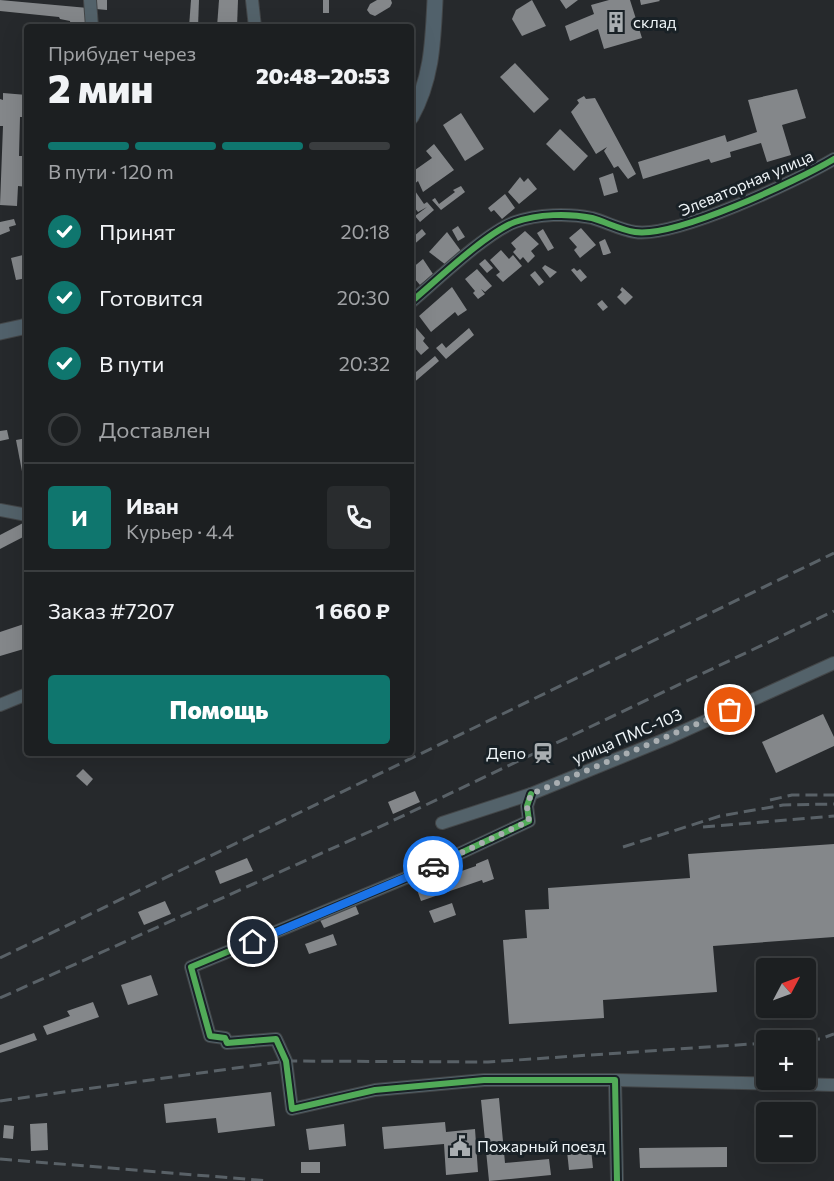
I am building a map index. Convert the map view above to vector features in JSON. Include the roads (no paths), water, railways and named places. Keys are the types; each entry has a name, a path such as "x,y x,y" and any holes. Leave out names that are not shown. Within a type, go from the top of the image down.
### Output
{"main road":[{"path":"414,111 421,98 432,61 435,0"},
{"path":"0,332 24,327"}],"street":[{"path":"90,0 92,24"},
{"path":"252,0 255,24"},
{"name":"Элеваторная улица","path":"414,300 496,233 513,223 550,215 571,215 591,218 636,232 659,231 694,223 814,171 834,159"},
{"path":"0,510 24,514"},
{"name":"улица ПМС-103","path":"442,823 531,794 668,738 834,663"},
{"path":"0,705 24,695"},
{"path":"531,794 527,807 529,821 420,872 191,967 210,1036 225,1038 227,1043 276,1039 286,1061 292,1109 375,1090 463,1082 615,1080 834,1085"},
{"path":"615,1080 616,1181"}],"railway":[{"path":"0,958 834,553"},
{"path":"0,998 371,831 834,611"},
{"path":"770,800 792,795 834,795"},
{"path":"623,847 720,816 783,805 834,804"},
{"path":"703,827 834,816"},
{"path":"816,1039 834,1034"},
{"path":"0,1101 286,1061 488,1062 756,1044"},
{"path":"0,1159 269,1181"}],"place":[{"name":"склад","path":"616,22"},
{"name":"Депо","path":"543,753"},
{"name":"Пожарный поезд","path":"460,1146"}]}
